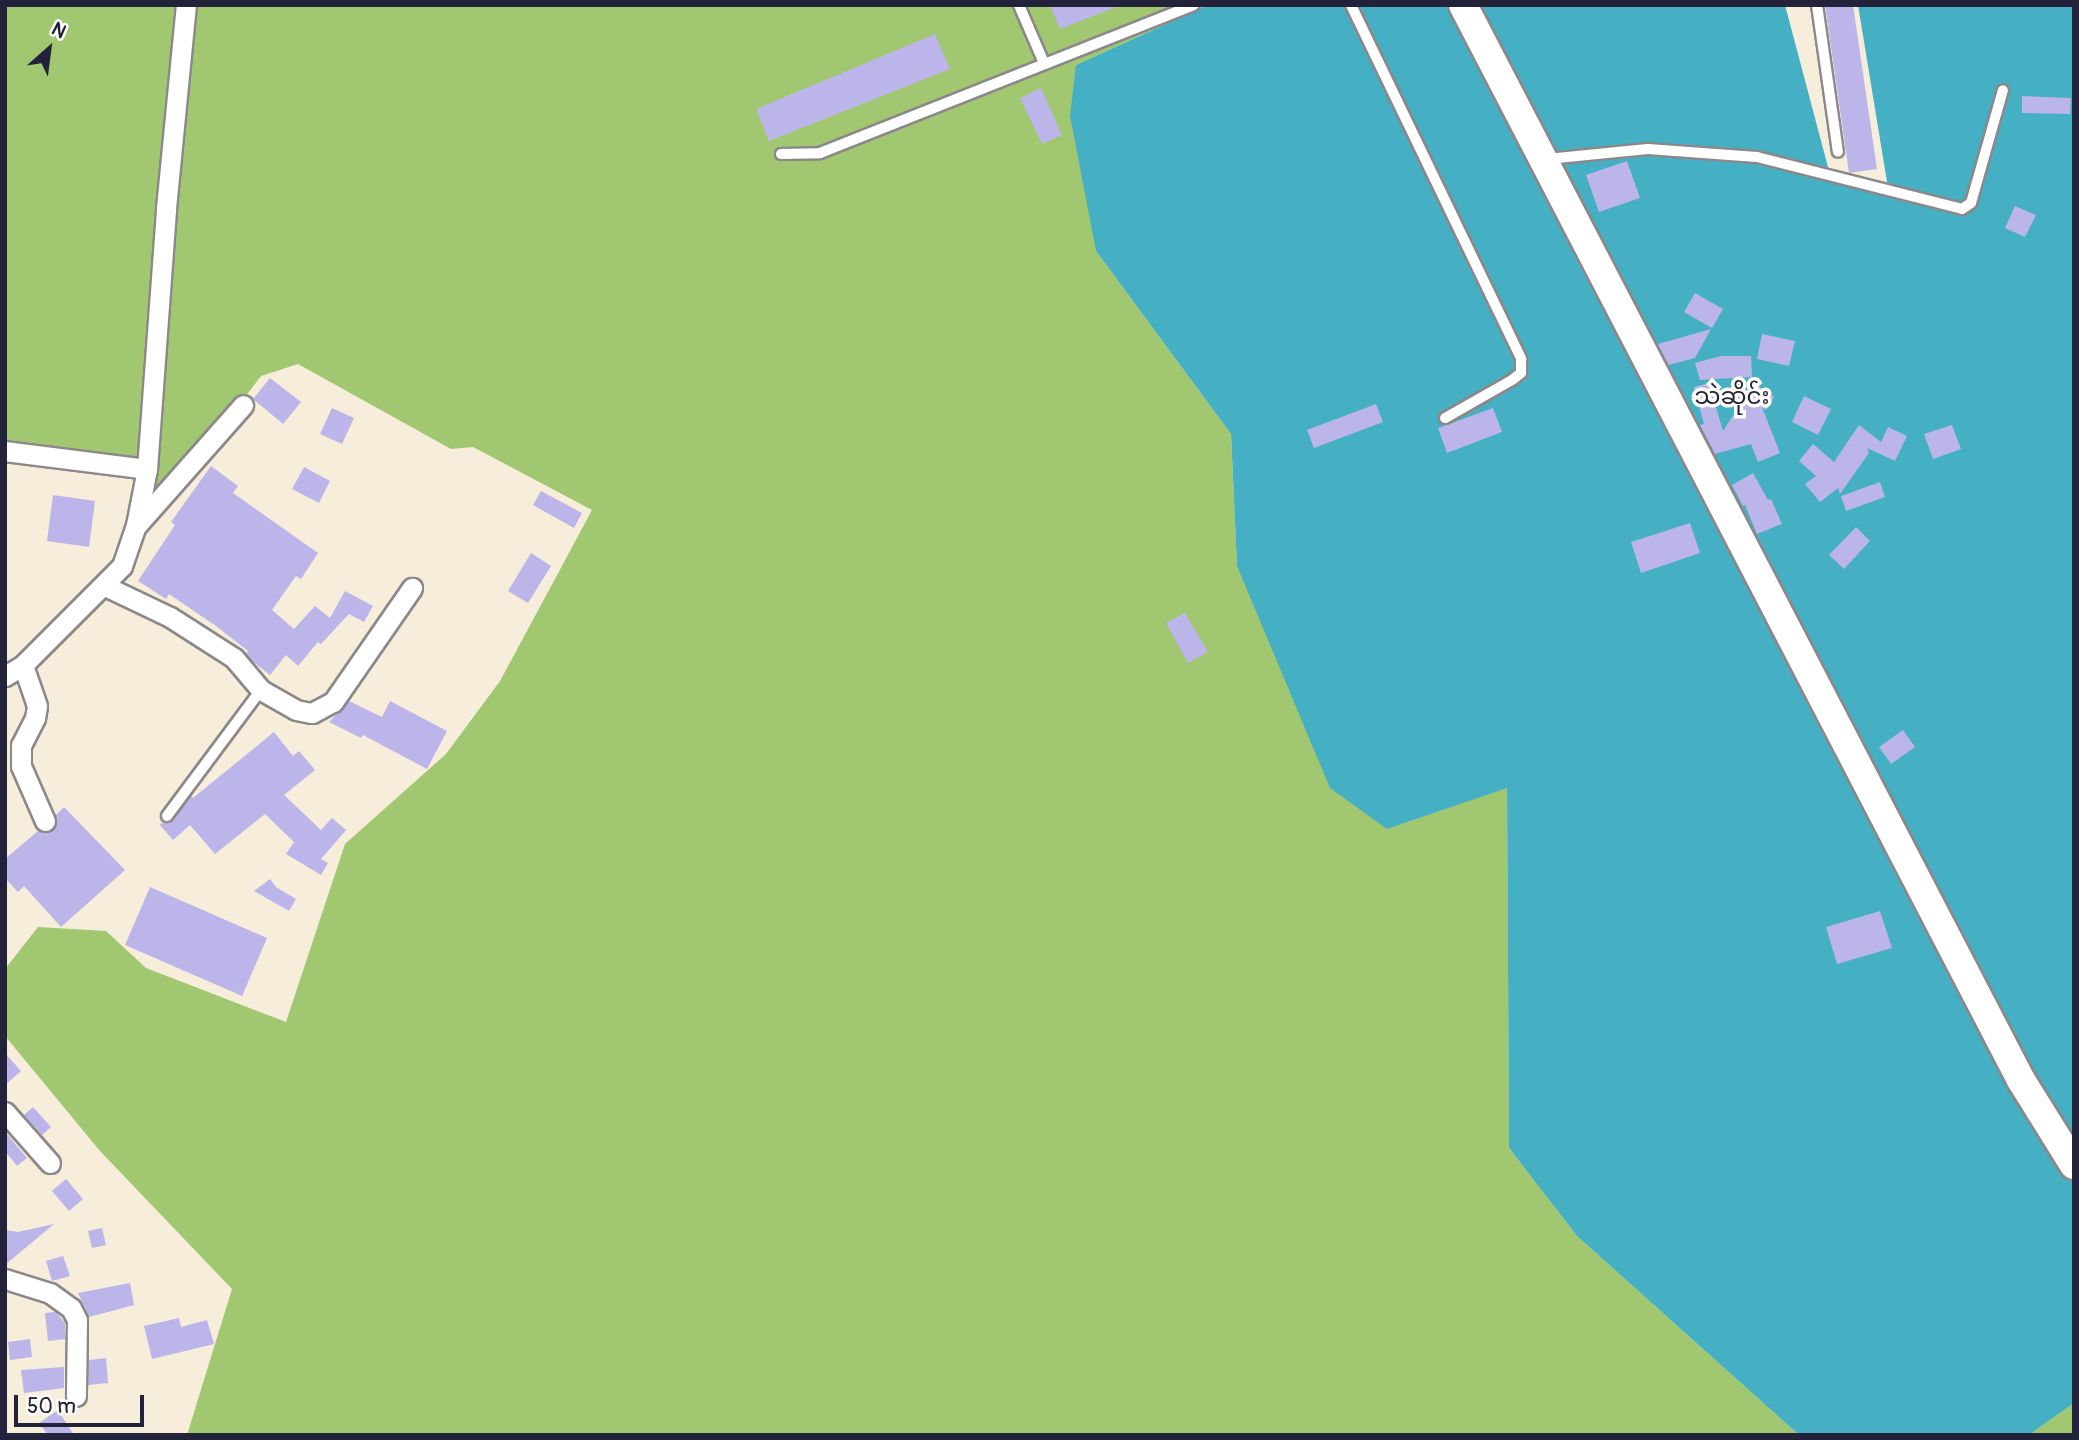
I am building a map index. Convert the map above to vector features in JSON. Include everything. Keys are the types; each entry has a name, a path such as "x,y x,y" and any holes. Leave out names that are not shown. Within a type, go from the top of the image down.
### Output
{"street":[{"path":"5,676 23,665 105,586 122,566 136,525 147,469 166,208 186,5"},
{"path":"1463,5 2015,1067 2074,1166"},
{"path":"136,525 243,405"},
{"path":"5,451 147,469"},
{"path":"105,586 170,617 234,658 261,690 296,710 312,713 333,702 412,588"},
{"path":"23,665 37,706 35,718 21,745 20,766 45,821"},
{"path":"5,1112 51,1163"},
{"path":"5,1279 50,1293 71,1308 77,1320 76,1396"}],"lane":[{"path":"1019,5 1044,63"},
{"path":"781,154 820,153 1194,5"},
{"path":"1351,5 1521,359 1521,373 1512,380 1445,418"},
{"path":"1817,5 1838,152"},
{"path":"1543,159 1648,149 1756,157 1962,209 1971,203 2003,90"},
{"path":"167,817 261,690"}],"green space":[{"path":"5,5 1208,5 1076,65 1096,251 1231,434 1237,566 1387,829 1507,787 1509,1148 1577,1236 1799,1435 187,1435 232,1289 100,1151 5,1036 5,969 38,927 106,931 146,968 286,1022 345,844 446,754 500,681 592,510 473,447 451,449 298,364 261,376 168,498 152,495 122,464 5,442"},
{"path":"2074,1403 2074,1435 2029,1435"}],"water":[{"path":"1208,5 1785,5 1829,171 1888,188 1858,5 2074,5 2074,1403 2029,1435 1799,1435 1577,1236 1509,1148 1507,788 1387,829 1330,788 1237,566 1231,434 1096,251 1070,116 1076,65"}],"building":[{"path":"1050,5 1119,5 1119,6 1060,29"},
{"path":"1825,5 1853,5 1877,169 1849,173"},
{"path":"935,34 950,69 769,141 756,109"},
{"path":"1041,88 1062,135 1042,144 1020,98"},
{"path":"2022,96 2071,98 2070,114 2022,113"},
{"path":"1627,161 1640,198 1599,212 1586,175"},
{"path":"2015,206 2036,215 2025,237 2005,228"},
{"path":"1695,293 1723,309 1712,328 1684,312"},
{"path":"1711,329 1695,358 1668,365 1658,344"},
{"path":"1762,334 1795,341 1789,366 1757,359"},
{"path":"1721,356 1751,356 1752,377 1700,380 1695,363"},
{"path":"270,378 301,402 283,424 253,399"},
{"path":"1709,383 1723,431 1754,383 1774,397 1766,410 1762,407 1780,453 1758,462 1751,444 1715,454 1700,425 1704,424 1694,387"},
{"path":"1804,396 1831,409 1818,435 1792,422"},
{"path":"1376,404 1383,422 1314,448 1307,430"},
{"path":"332,408 354,418 342,444 320,434"},
{"path":"1493,408 1502,432 1447,453 1438,428"},
{"path":"1859,425 1881,442 1888,427 1907,436 1895,461 1867,448 1869,453 1840,494 1838,488 1820,502 1805,484 1816,476 1799,461 1813,444 1834,462"},
{"path":"1952,425 1961,449 1933,459 1924,434"},
{"path":"211,466 238,486 233,493 318,553 301,579 296,576 272,610 294,629 315,606 330,618 345,591 373,606 364,622 349,614 321,644 318,642 298,666 286,655 270,675 252,661 246,654 248,651 216,626 169,594 166,599 138,581 175,525 171,522"},
{"path":"304,467 330,481 319,503 292,489"},
{"path":"1753,473 1768,500 1771,499 1782,524 1757,534 1745,505 1743,506 1732,485"},
{"path":"1880,482 1885,497 1846,511 1841,496"},
{"path":"541,491 582,513 574,528 533,505"},
{"path":"53,495 95,501 89,547 47,541"},
{"path":"1690,523 1700,553 1641,573 1631,542"},
{"path":"1856,527 1870,541 1844,569 1829,555"},
{"path":"531,553 551,566 528,603 508,591"},
{"path":"1185,613 1208,652 1188,663 1166,623"},
{"path":"349,701 382,717 390,701 447,731 427,769 363,735 361,738 329,722"},
{"path":"1903,730 1915,747 1891,764 1879,747"},
{"path":"274,732 293,756 299,751 315,770 284,795 321,830 332,818 346,830 321,859 328,863 321,875 286,854 294,842 265,814 215,854 190,825 173,840 159,824 172,821 191,796 193,798"},
{"path":"64,807 125,870 61,927 24,886 18,892 5,878 5,859 38,831 44,833 54,829 56,815"},
{"path":"270,879 276,887 296,899 289,911 254,891"},
{"path":"150,887 267,938 242,996 125,945"},
{"path":"1880,911 1892,948 1837,964 1826,927"},
{"path":"5,1053 21,1071 5,1085"},
{"path":"33,1107 51,1127 42,1135 24,1115"},
{"path":"5,1132 27,1158 17,1166 5,1151"},
{"path":"66,1179 83,1199 69,1211 52,1191"},
{"path":"54,1224 5,1265 5,1230 18,1232"},
{"path":"102,1228 106,1245 92,1248 88,1231"},
{"path":"63,1256 70,1276 52,1281 46,1261"},
{"path":"130,1283 134,1305 89,1317 78,1293"},
{"path":"56,1312 65,1323 65,1339 48,1341 45,1313"},
{"path":"179,1318 181,1327 207,1320 214,1344 152,1359 144,1326"},
{"path":"30,1339 32,1357 10,1360 8,1342"},
{"path":"106,1358 108,1383 88,1385 89,1360"},
{"path":"64,1367 64,1388 24,1393 21,1370"},
{"path":"58,1410 74,1435 48,1435 39,1423"}],"district":[{"name":"သဲဆိုင်း","path":"1732,397"}]}
